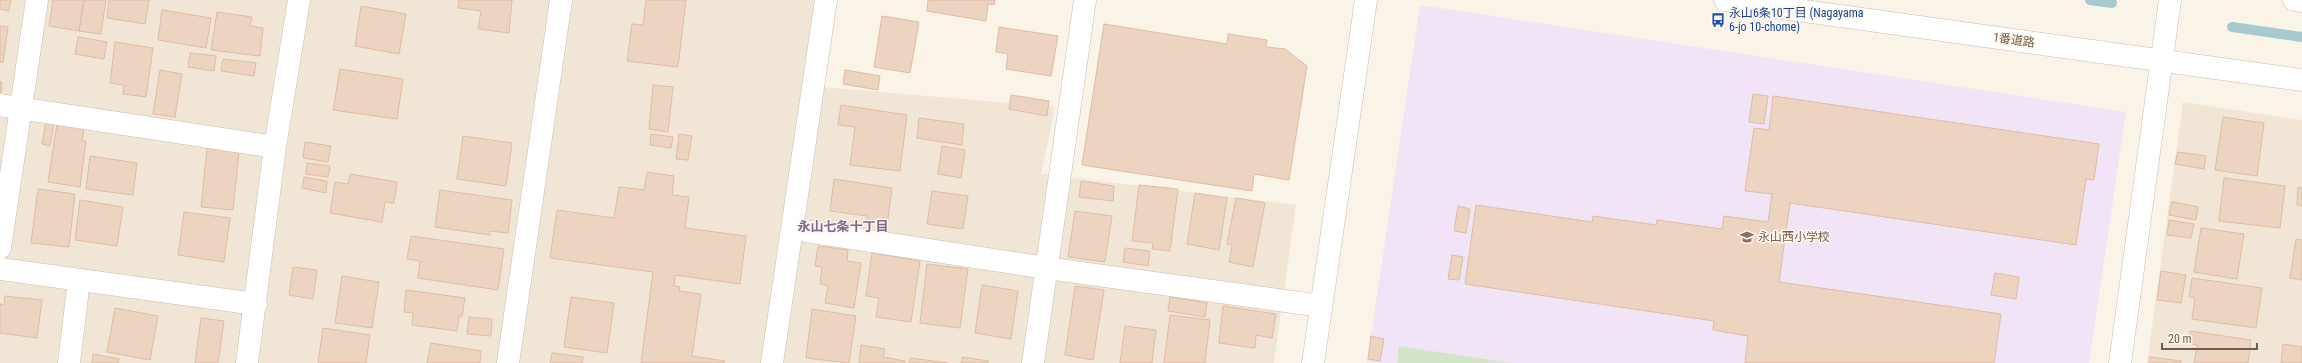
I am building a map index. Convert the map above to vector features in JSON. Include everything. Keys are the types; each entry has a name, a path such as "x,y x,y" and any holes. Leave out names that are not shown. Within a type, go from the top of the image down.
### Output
{"street":[{"path":"0,248 38,0"},
{"path":"247,363 256,304 275,147 299,0"},
{"path":"508,363 561,0"},
{"path":"772,363 826,0"},
{"path":"1033,363 1085,0"},
{"path":"1313,363 1366,0"},
{"name":"1番道路","path":"1725,0 2302,80"},
{"path":"2120,363 2170,0"},
{"path":"2294,0 2302,1"},
{"path":"0,105 275,147"},
{"path":"792,229 1046,268 1321,306"},
{"path":"0,269 256,304"},
{"path":"69,363 79,280"}],"shaded area":[{"path":"0,0 820,0 811,86 1055,107 1041,174 1296,205 1274,363 0,363"},
{"name":"永山西小学校","path":"1420,5 2126,112 2089,363 1367,363"},
{"path":"2183,102 2302,120 2302,363 2147,363"}],"green space":[{"path":"1399,346 1510,363 1397,363"}],"building":[{"path":"0,0 11,0 9,11 0,9"},
{"path":"53,0 84,0 79,31 49,26"},
{"path":"84,0 106,0 101,34 79,31"},
{"path":"109,0 149,0 145,24 107,18"},
{"path":"459,0 512,0 509,33 478,29 481,11 458,8"},
{"path":"646,0 686,0 678,67 627,61 632,24 643,25"},
{"path":"928,0 995,0 994,5 988,4 986,21 927,11"},
{"path":"361,6 406,14 399,54 355,46"},
{"path":"162,10 211,18 206,48 158,40"},
{"path":"217,12 252,17 250,26 263,28 260,56 211,50"},
{"path":"882,16 919,22 910,73 874,67"},
{"path":"1104,24 1227,44 1228,34 1267,40 1266,47 1285,49 1307,66 1289,180 1254,174 1252,191 1082,165"},
{"path":"0,26 8,27 3,63 0,62"},
{"path":"999,27 1058,36 1051,76 1006,69 1008,54 996,52"},
{"path":"78,37 107,42 104,59 75,54"},
{"path":"115,42 153,48 146,97 123,94 124,85 110,83"},
{"path":"190,53 216,56 214,71 188,67"},
{"path":"223,59 256,63 254,76 221,71"},
{"path":"340,69 403,79 397,119 333,110"},
{"path":"160,70 182,74 175,117 153,114"},
{"path":"845,70 880,76 878,90 843,84"},
{"path":"0,81 2,82 1,93 0,93"},
{"path":"653,85 673,87 668,132 649,129"},
{"path":"1753,94 1768,96 1764,124 1749,122"},
{"path":"1011,95 1049,101 1047,116 1009,109"},
{"path":"1773,96 2099,144 2094,180 2086,179 2076,245 1790,203 1779,282 2001,314 1994,363 1745,363 1748,336 1713,330 1714,321 1465,284 1476,205 1592,222 1593,216 1656,225 1657,220 1722,229 1724,216 1768,222 1772,194 1745,191 1754,128 1769,130"},
{"path":"841,105 907,115 900,171 850,165 855,127 838,125"},
{"path":"2223,117 2264,123 2257,176 2215,170"},
{"path":"919,118 964,124 962,145 917,138"},
{"path":"46,121 54,123 50,146 42,144"},
{"path":"57,124 84,128 82,141 86,141 80,187 48,182"},
{"path":"651,134 673,137 671,148 650,145"},
{"path":"679,134 692,136 688,160 676,159"},
{"path":"463,136 512,143 506,186 457,179"},
{"path":"305,142 331,146 328,162 303,158"},
{"path":"942,146 965,150 961,178 938,174"},
{"path":"207,148 239,152 233,210 201,207"},
{"path":"2178,152 2206,156 2204,169 2175,164"},
{"path":"90,156 137,163 133,195 86,189"},
{"path":"307,163 330,166 328,177 306,174"},
{"path":"647,172 674,176 672,195 689,197 685,228 746,236 740,284 675,275 674,286 680,287 679,291 701,294 692,356 725,361 724,363 641,363 653,272 550,258 557,210 614,218 619,187 644,190"},
{"path":"350,174 397,182 394,203 385,202 382,222 330,213 335,182 348,184"},
{"path":"304,177 327,181 326,193 302,188"},
{"path":"2224,178 2285,186 2280,228 2219,221"},
{"path":"834,179 892,188 887,225 867,222 867,216 830,211"},
{"path":"1081,181 1114,186 1113,201 1079,197"},
{"path":"1139,185 1178,189 1170,251 1152,249 1153,243 1132,241"},
{"path":"2298,187 2302,188 2302,206 2297,205"},
{"path":"38,189 75,194 69,247 31,243"},
{"path":"440,190 512,200 508,233 490,231 490,235 435,227"},
{"path":"932,191 968,196 963,229 927,224"},
{"path":"1195,193 1227,198 1219,250 1187,244"},
{"path":"1236,198 1265,203 1253,267 1229,262 1232,245 1227,244"},
{"path":"80,200 123,207 117,246 75,240"},
{"path":"2172,202 2198,207 2196,220 2169,215"},
{"path":"1458,206 1470,209 1466,233 1454,231"},
{"path":"1075,211 1112,216 1105,262 1068,257"},
{"path":"184,212 230,218 224,262 178,255"},
{"path":"2169,220 2194,224 2191,238 2167,235"},
{"path":"2201,228 2244,234 2237,279 2194,272"},
{"path":"411,236 504,249 498,290 418,278 420,261 407,259"},
{"path":"2296,239 2302,240 2302,280 2290,278"},
{"path":"818,246 848,250 847,261 861,263 854,308 825,303 828,286 820,284 822,267 815,266"},
{"path":"1125,248 1150,251 1148,266 1123,262"},
{"path":"872,253 920,261 911,322 876,317 879,298 866,296"},
{"path":"1452,255 1463,257 1459,280 1448,279"},
{"path":"927,264 968,269 960,328 920,323"},
{"path":"293,267 317,270 313,299 289,295"},
{"path":"2161,271 2186,275 2181,303 2157,300"},
{"path":"1995,273 2019,277 2016,299 1991,295"},
{"path":"342,276 379,282 372,328 335,323"},
{"path":"2192,278 2262,288 2256,328 2192,319 2195,298 2189,297"},
{"path":"982,285 1018,291 1011,339 975,333"},
{"path":"1075,286 1104,290 1093,360 1065,355"},
{"path":"406,290 465,298 462,316 459,316 457,331 412,325 413,313 404,312"},
{"path":"5,296 42,300 37,338 0,333 0,304 4,305"},
{"path":"571,297 614,303 607,353 564,347"},
{"path":"1170,297 1207,303 1205,317 1168,311"},
{"path":"1223,306 1276,314 1272,338 1256,335 1255,348 1219,343"},
{"path":"115,308 158,316 150,360 107,352"},
{"path":"812,309 856,316 849,363 806,358"},
{"path":"1170,315 1210,320 1205,363 1164,363"},
{"path":"469,317 492,319 491,336 467,334"},
{"path":"201,318 224,321 218,363 195,363"},
{"path":"1125,326 1156,330 1152,363 1120,363"},
{"path":"323,328 370,335 366,363 318,363"},
{"path":"2190,331 2251,340 2248,363 2194,363 2197,345 2188,343"},
{"path":"1371,336 1384,339 1380,361 1368,359"},
{"path":"431,343 481,351 480,363 427,363"},
{"path":"2283,344 2302,347 2302,363 2281,363"},
{"path":"861,345 885,349 883,357 905,361 905,363 859,363"},
{"path":"552,353 583,357 582,363 550,363"},
{"path":"93,354 119,359 118,363 92,363"},
{"path":"962,357 988,361 988,363 961,363"},
{"path":"2150,357 2181,361 2181,363 2149,363"},
{"path":"910,358 948,363 909,363"}],"waterway":[{"path":"2090,0 2112,3"},
{"path":"2232,27 2302,37"}],"place":[{"name":"永山6条10丁目 (Nagayama 6-jo 10-chome)","path":"1718,20"},
{"name":"永山西小学校","path":"1747,237"}],"district":[{"name":"永山七条十丁目","path":"843,226"}]}
